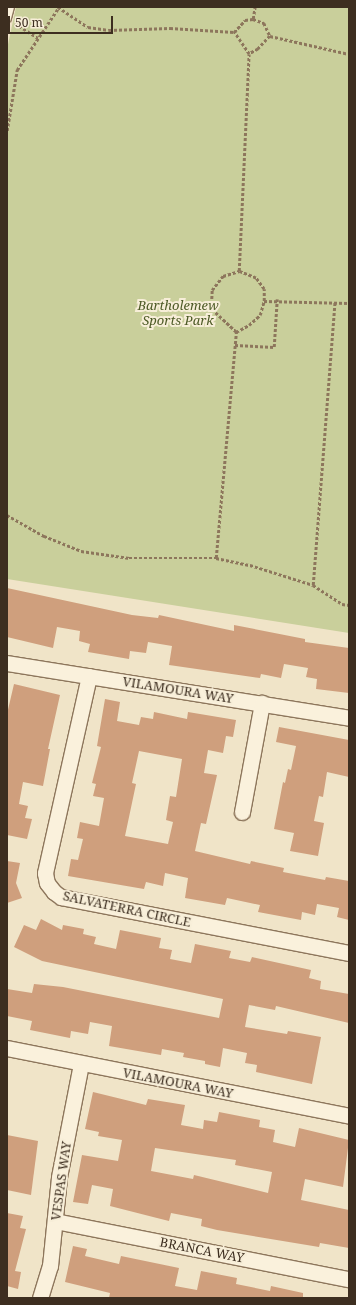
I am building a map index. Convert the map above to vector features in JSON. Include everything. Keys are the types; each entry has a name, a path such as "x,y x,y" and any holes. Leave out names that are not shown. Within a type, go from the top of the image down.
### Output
{"street":[{"name":"VILAMOURA WAY","path":"7,663 349,718"},
{"name":"SALVATERRA CIRCLE","path":"89,676 45,873 47,883 54,892 61,897 349,953"},
{"path":"242,812 262,703"},
{"name":"VILAMOURA WAY","path":"7,1048 81,1064 349,1116"},
{"name":"VESPAS WAY","path":"40,1298 50,1266 59,1177 81,1064"},
{"name":"BRANCA WAY","path":"55,1221 349,1279"}],"lane":[{"path":"9,20 10,7"}],"path":[{"path":"7,131 17,70 58,7 88,27 109,30 170,28 234,32"},
{"path":"253,19 255,7"},
{"path":"234,32 245,20 253,19 264,23 270,36"},
{"path":"9,20 38,38"},
{"path":"234,32 249,54 239,271"},
{"path":"249,54 258,49 270,36"},
{"path":"270,36 349,54"},
{"path":"239,271 256,278 264,288 264,301 260,315 249,325 236,332 211,310 212,290 223,276 239,271"},
{"path":"264,301 277,300 349,303"},
{"path":"235,345 274,347 277,300"},
{"path":"313,585 335,302"},
{"path":"216,558 236,332"},
{"path":"7,515 44,536 81,551 128,558 216,558 250,565 313,585 342,604 349,605"}],"green space":[{"name":"Bartholemew Sports Park","path":"16,7 349,7 349,633 7,579 7,49"}],"building":[{"path":"7,588 132,615 158,618 159,615 234,631 234,625 305,639 305,642 349,648 349,693 316,689 317,679 306,677 308,668 284,664 281,678 261,674 260,678 169,665 172,646 148,642 146,653 130,651 129,659 88,652 90,644 79,641 80,631 57,627 53,648 7,637"},
{"path":"14,684 60,695 48,749 50,749 43,786 23,782 19,804 28,806 25,818 32,819 27,839 7,835 7,714"},
{"path":"105,699 120,702 117,721 139,725 141,717 153,719 154,712 187,719 188,712 236,720 233,737 226,736 223,753 208,750 204,773 217,775 206,824 201,823 195,851 250,864 251,861 284,868 283,872 325,880 326,877 349,881 349,920 337,917 339,908 317,904 315,915 302,912 301,920 258,912 260,905 227,898 225,905 185,898 188,878 165,873 163,886 146,882 144,889 68,876 71,859 78,860 83,839 77,838 80,822 99,826 104,798 93,796 96,784 92,783 101,747 97,746","holes":["139,751 182,759 176,797 170,796 166,820 173,822 168,844 125,836 136,784 132,783"]},
{"path":"279,727 349,740 349,777 327,772 323,797 319,796 314,821 324,823 318,856 290,851 294,833 274,829 283,782 285,783 288,769 291,770 296,746 276,742"},
{"path":"7,861 20,863 16,883 22,898 7,903"},
{"path":"41,919 62,930 63,925 84,929 83,934 96,937 94,944 116,949 120,930 161,938 159,948 172,950 170,959 191,963 195,944 231,951 229,958 250,962 252,957 311,970 309,978 321,981 320,989 349,994 349,1023 276,1006 275,1010 249,1005 245,1027 287,1034 288,1031 321,1037 312,1084 256,1072 257,1065 245,1063 247,1053 223,1048 220,1067 205,1064 205,1061 183,1057 184,1053 162,1049 161,1055 109,1046 112,1026 90,1022 88,1034 71,1031 70,1038 30,1030 32,1021 7,1016 7,989 32,993 34,984 63,987 219,1018 223,999 42,961 14,947 24,925 36,930"},
{"path":"93,1092 146,1105 148,1099 185,1105 181,1125 203,1129 204,1120 217,1122 219,1112 260,1120 259,1127 275,1130 273,1142 295,1147 299,1128 349,1140 343,1187 305,1179 301,1200 349,1210 349,1248 320,1243 319,1247 217,1230 201,1226 202,1219 171,1213 169,1221 110,1206 113,1189 92,1185 88,1204 73,1202 82,1155 118,1161 122,1140 98,1136 99,1132 85,1129","holes":["155,1148 236,1160 235,1165 272,1172 268,1193 194,1175 193,1179 151,1171"]},
{"path":"7,1135 38,1141 31,1195 7,1190"},
{"path":"7,1213 23,1216 20,1228 26,1229 15,1271 21,1272 18,1289 7,1286"},
{"path":"73,1246 87,1249 85,1256 119,1264 121,1256 179,1268 175,1286 197,1290 201,1271 237,1278 236,1284 270,1291 271,1286 303,1293 303,1298 109,1298 110,1293 65,1282"}]}
